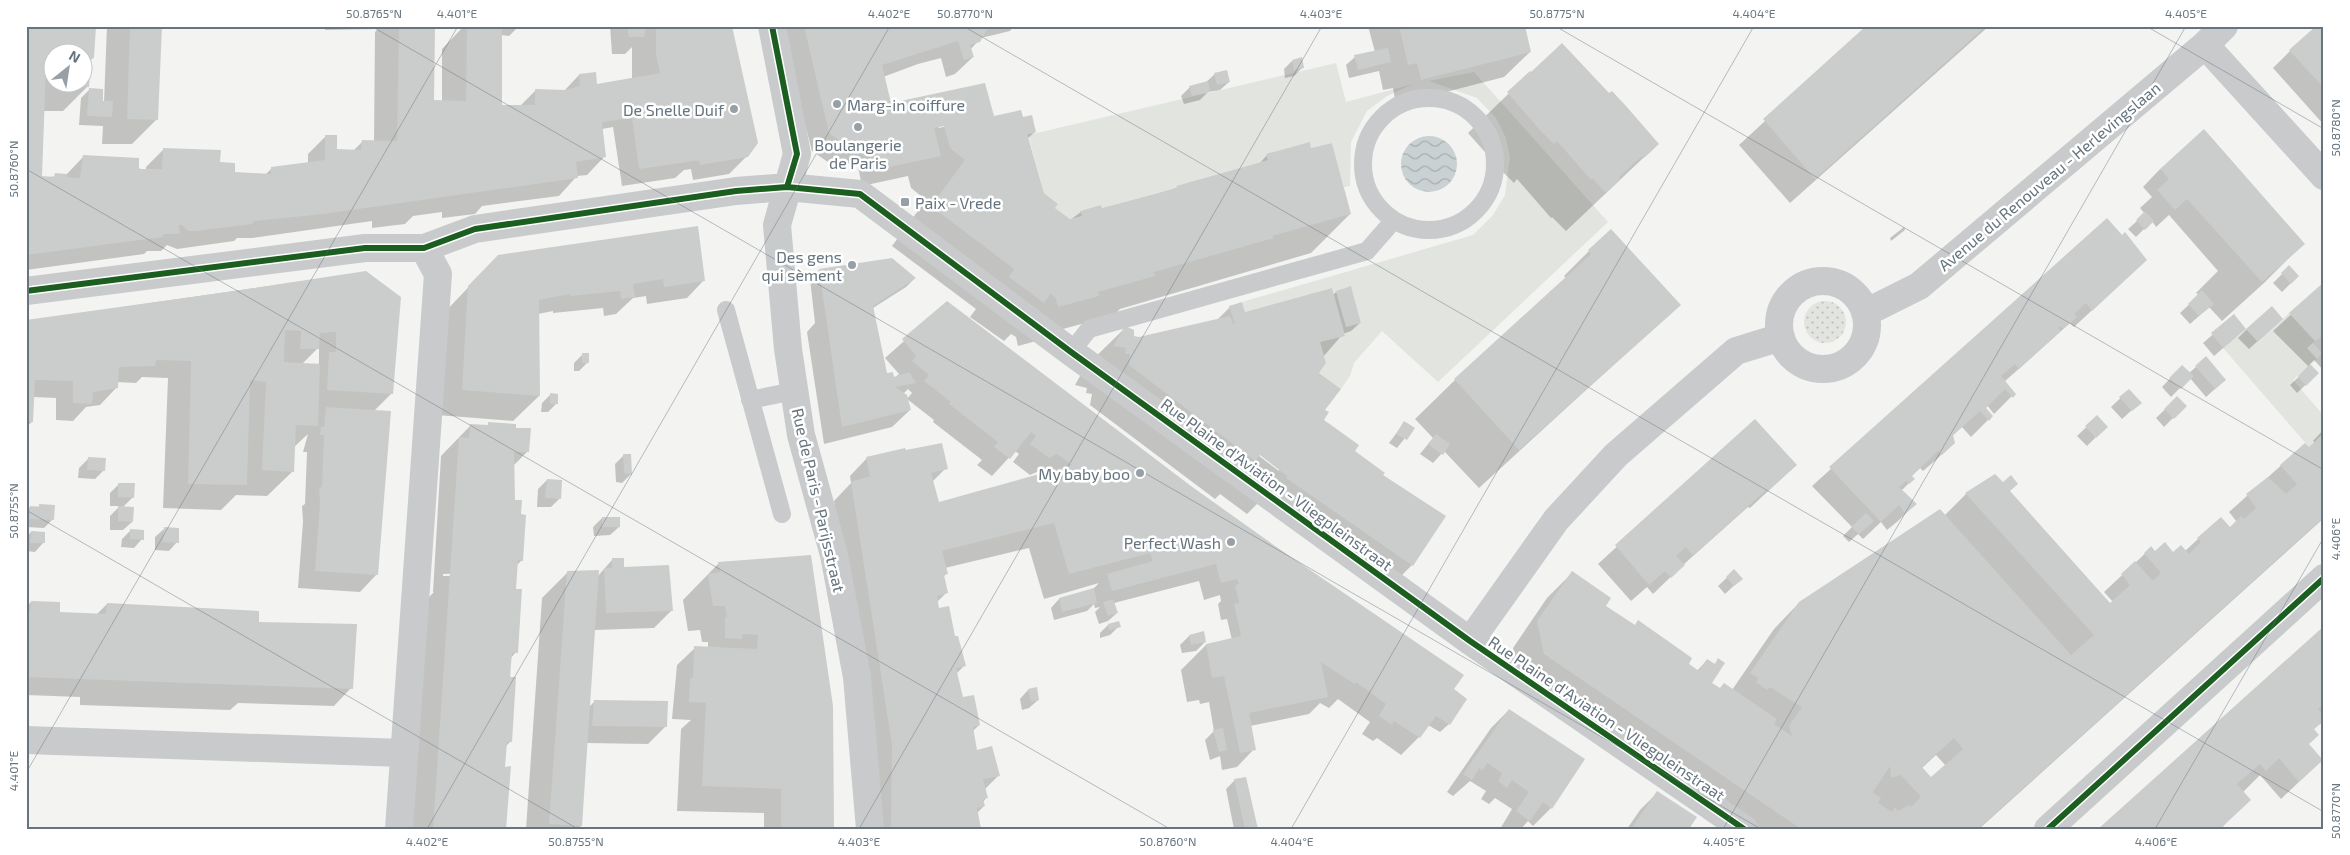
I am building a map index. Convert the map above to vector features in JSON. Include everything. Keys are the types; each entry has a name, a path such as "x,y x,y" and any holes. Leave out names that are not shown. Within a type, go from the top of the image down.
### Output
{"street":[{"name":"Rue de Paris - Parijsstraat","path":"772,26 797,154 777,225 788,348 801,435 834,555 857,677 870,829"},
{"path":"2215,35 2324,176"},
{"name":"Avenue du Renouveau - Herlevingslaan","path":"1865,313 1919,286 2215,35"},
{"name":"Rue Plaine d'Aviation - Vliegpleinstraat","path":"424,248 475,229 736,191 787,187 860,194 1071,352 1470,641 1744,829"},
{"path":"26,291 365,248 424,248 438,274 399,829"},
{"path":"1826,281 1838,284 1860,300 1865,313 1867,330 1862,346 1850,360 1836,368 1819,368 1802,364 1789,353 1781,337 1779,321 1784,305 1794,292 1809,283 1826,281"},
{"path":"1470,641 1556,520 1616,455 1736,350 1781,337"},
{"path":"2048,829 2324,578"},
{"path":"26,740 403,753"}],"lane":[{"path":"1429,98 1448,101 1465,108 1479,121 1490,136 1495,154 1495,174 1490,192 1480,207 1466,220 1449,228 1430,230 1412,228 1394,220 1380,208 1370,192 1364,174 1366,146 1379,121 1393,109 1410,101 1429,98"},
{"path":"1071,352 1089,329 1367,251 1394,220"},
{"path":"726,310 782,514"},
{"path":"750,400 794,391"}],"shaded area":[{"path":"1336,63 1346,102 1413,84 1387,96 1367,111 1351,142 1350,186 1344,187 1332,143 1311,148 1310,143 1266,155 1268,160 1176,186 1177,188 1102,208 1101,205 1081,211 1082,216 1070,219 1055,208 1058,204 1044,193 1028,135"},
{"path":"1474,72 1608,222 1438,382 1382,331 1354,363 1350,376 1341,389 1319,373 1326,363 1320,342 1345,335 1332,288 1245,312 1242,302 1473,235 1493,215 1505,195 1510,157 1506,138 1496,118 1477,98 1429,81","holes":["1351,287 1361,323 1346,327 1336,291"]},
{"path":"1825,301 1840,307 1846,322 1840,337 1825,343 1810,337 1804,322 1810,307"},
{"path":"2289,313 2315,341 2307,348 2317,359 2293,380 2324,416 2324,433 2309,447 2223,348 2246,329 2259,342"}],"water":[{"path":"1429,136 1440,138 1449,144 1455,153 1457,164 1455,175 1449,184 1440,190 1429,192 1418,190 1409,184 1403,175 1401,164 1403,153 1409,144 1418,138"}],"building":[{"path":"26,26 96,26 94,58 92,58 92,42 42,42 42,92 45,92 42,176 54,177 55,173 67,174 67,177 80,178 83,155 139,158 139,169 162,169 163,148 221,150 220,162 235,163 235,172 271,174 271,167 325,160 325,135 337,135 337,149 361,150 362,140 397,141 399,26 435,26 434,100 466,101 467,26 502,26 502,105 535,105 535,89 565,90 580,86 579,74 596,72 597,84 660,73 656,54 656,29 646,28 644,37 629,37 627,26 732,26 758,143 748,157 700,165 699,161 694,161 639,169 632,118 602,122 606,157 576,162 578,178 323,214 253,221 253,224 196,231 188,231 182,225 179,225 180,234 163,234 163,237 26,255"},
{"path":"130,26 162,26 158,120 127,119"},
{"path":"804,26 989,26 980,42 970,45 974,57 964,60 958,41 882,65 891,103 985,83 994,116 1021,110 1023,117 1032,115 1036,132 1027,134 1044,193 1058,204 1055,208 1070,219 1082,216 1080,211 1101,205 1102,208 1177,188 1176,186 1268,160 1266,154 1310,142 1311,148 1332,143 1351,214 1154,272 1155,276 1098,292 1099,296 1058,307 1055,297 1050,294 1044,303 1009,277 1014,269 931,206 965,160 950,148 944,126 934,128 941,156 880,169 874,145 853,150 829,133"},
{"path":"1399,26 1525,26 1531,52 1421,80 1417,63 1408,65"},
{"path":"1866,26 1986,26 1815,179 1763,119"},
{"path":"2316,26 2324,26 2324,88 2289,50"},
{"path":"1562,43 1609,93 1612,91 1659,144 1644,158 1642,156 1619,177 1621,179 1606,193 1592,178 1591,180 1557,141 1554,144 1539,129 1507,92"},
{"path":"1388,48 1391,62 1358,70 1354,55"},
{"path":"1302,57 1304,68 1294,70 1292,60"},
{"path":"1227,70 1230,82 1217,85 1214,73"},
{"path":"1208,81 1210,92 1192,96 1189,86"},
{"path":"92,88 103,89 103,101 113,101 112,117 87,116 89,92 92,92"},
{"path":"2204,129 2305,244 2262,282 2187,199 2175,210 2157,190 2169,179 2160,169"},
{"path":"2145,211 2154,221 2145,230 2136,220"},
{"path":"2107,218 2122,235 2125,232 2147,260 2092,311 2086,303 2074,314 2077,317 2063,329 2061,326 2058,328 2061,331 2019,369 2015,364 2001,376 2016,394 2013,398 2005,389 1986,408 1993,416 1989,421 1980,411 1953,435 1955,443 1942,455 1938,451 1912,476 1915,479 1909,484 1906,481 1899,487 1917,504 1905,514 1899,505 1881,522 1829,467"},
{"path":"698,226 705,281 664,287 663,279 633,284 635,297 621,299 620,291 570,296 570,294 539,300 540,396 462,390 468,286 498,255"},
{"path":"1611,229 1681,305 1519,450 1454,379 1591,254 1588,250"},
{"path":"892,258 916,278 873,306 887,373 893,372 894,377 909,372 916,383 895,387 907,395 911,410 842,427 819,269"},
{"path":"2289,265 2299,276 2291,284 2281,273"},
{"path":"366,271 401,297 393,394 327,390 329,352 336,352 336,332 320,333 319,349 300,349 301,331 285,330 284,362 320,364 318,426 296,425 294,472 262,470 266,382 250,380 247,485 188,484 191,361 156,360 155,366 119,367 118,388 93,392 92,404 73,403 73,381 35,380 33,422 26,422 26,320"},
{"path":"2324,282 2324,335 2315,341 2289,313"},
{"path":"1351,286 1361,323 1346,327 1336,291"},
{"path":"1332,288 1345,336 1320,342 1326,363 1319,373 1341,389 1325,410 1329,412 1324,420 1359,445 1355,451 1385,473 1383,475 1446,516 1413,566 1286,478 1287,476 1260,455 1255,461 1129,365 1130,354 1125,354 1126,348 1113,346 1125,326 1134,330 1134,336 1139,337 1230,316 1233,324 1235,324 1229,306 1242,302 1245,312"},
{"path":"2202,290 2214,304 2199,316 2188,304"},
{"path":"947,301 1191,486 1275,546 1464,675 1454,689 1467,699 1450,725 1436,716 1420,738 1394,721 1392,725 1379,716 1386,704 1356,682 1355,684 1321,662 1328,697 1249,713 1256,750 1240,753 1224,676 1212,678 1206,644 1241,636 1234,604 1239,603 1235,585 1239,584 1237,579 1221,583 1216,564 1112,591 1107,574 1153,561 1150,553 1069,574 1054,523 942,551 948,574 944,575 948,593 937,596 939,608 949,606 955,636 958,636 966,666 956,668 963,697 974,695 980,725 973,727 977,750 992,746 1000,776 983,779 988,798 983,799 985,806 977,808 981,829 891,828 892,745 851,482 870,476 866,457 905,448 906,450 942,443 948,469 931,473 939,502 1072,465 1057,454 1049,458 1030,444 1036,436 1031,432 1010,459 994,447 998,442 949,404 951,402 924,381 929,375 912,361 916,356 902,339"},
{"path":"2272,306 2283,319 2258,342 2246,329"},
{"path":"2234,314 2246,329 2223,348 2211,333"},
{"path":"2313,343 2322,353 2317,359 2307,348"},
{"path":"582,353 589,353 589,363 582,363"},
{"path":"2206,356 2226,380 2215,389 2195,366"},
{"path":"2310,364 2319,373 2306,386 2298,376"},
{"path":"2182,365 2194,376 2181,389 2169,378"},
{"path":"2129,389 2142,403 2132,411 2119,397"},
{"path":"550,393 558,394 558,404 550,404"},
{"path":"2177,396 2187,406 2174,419 2164,409"},
{"path":"326,407 391,411 378,575 315,571 324,435 320,435 321,427 324,427"},
{"path":"2097,415 2108,427 2096,438 2085,426"},
{"path":"1755,419 1797,465 1768,491 1766,490 1693,556 1686,547 1676,556 1685,565 1671,578 1665,571 1649,585 1615,545"},
{"path":"1404,421 1415,428 1407,440 1396,434"},
{"path":"488,422 516,424 516,428 531,428 529,452 514,452 515,500 522,500 521,514 526,515 523,561 518,560 516,589 522,589 518,653 512,653 510,677 516,677 512,742 507,742 505,767 511,766 506,829 433,829 459,437 469,438 470,424 488,425"},
{"path":"2324,433 2324,517 1978,829 1801,829 1544,654 1537,621 1572,571 1611,598 1606,606 1635,625 1638,620 1692,658 1689,664 1699,671 1707,659 1715,664 1718,658 1725,663 1712,683 1720,688 1724,683 1777,719 1774,724 1792,736 1789,726 1802,707 1770,687 1767,690 1756,682 1758,678 1750,673 1799,602 1940,509 2071,655 2094,635 1965,493 1995,474 2003,482 2011,475 2018,484 2010,491 2110,603 2130,585 2121,574 2135,561 2153,581 2161,573 2144,553 2151,546 2155,551 2165,542 2173,552 2181,545 2189,554 2201,542 2197,538 2221,517 2230,527 2241,516 2244,519 2256,508 2246,494 2268,477 2286,494 2297,484 2280,465 2305,443 2309,447","holes":["1954,738 1963,749 1931,777 1922,767","1890,766 1891,778 1901,775 1921,797 1911,807 1909,805 1898,811 1895,807 1892,812 1878,803 1881,798 1873,792"]},
{"path":"1436,434 1450,444 1443,455 1428,444"},
{"path":"623,454 631,454 632,475 624,473"},
{"path":"88,457 106,458 105,471 87,470"},
{"path":"547,479 562,480 561,499 545,498"},
{"path":"118,483 135,483 134,498 118,497"},
{"path":"39,504 55,505 54,520 29,519 30,506 39,507"},
{"path":"118,506 134,507 133,522 118,521"},
{"path":"1866,513 1874,521 1859,534 1851,527"},
{"path":"602,517 620,517 620,527 602,527"},
{"path":"164,527 179,528 179,543 163,542"},
{"path":"130,529 144,530 144,540 130,539"},
{"path":"31,531 45,532 45,543 30,543"},
{"path":"811,555 833,706 834,829 781,829 781,789 702,786 706,703 689,702 690,678 693,678 694,646 757,649 758,635 743,634 742,639 725,638 725,617 727,617 725,606 713,606 708,574 720,572 718,562"},
{"path":"612,558 624,558 624,567 669,565 673,611 606,613 604,568 612,568"},
{"path":"1734,569 1743,579 1734,586 1726,577"},
{"path":"599,570 582,826 549,824 567,571"},
{"path":"1094,588 1097,603 1062,612 1059,598"},
{"path":"1113,599 1118,613 1108,616 1103,602"},
{"path":"31,601 60,602 60,612 106,614 107,603 259,611 259,622 357,624 353,689 26,677 26,611 30,611"},
{"path":"1119,621 1121,627 1109,630 1108,624"},
{"path":"2324,626 2324,704 2318,709 2324,716 2324,721 2314,729 2319,735 2309,744 2323,760 2299,782 2279,758 2266,771 2260,764 2237,784 2251,800 2223,826 2225,829 2098,829"},
{"path":"1204,631 1206,642 1191,645 1189,635"},
{"path":"1037,687 1039,700 1031,702 1028,689"},
{"path":"594,700 668,701 667,727 592,726"},
{"path":"1509,709 1585,759 1552,809 1543,802 1530,821 1516,811 1529,792 1512,780 1507,788 1498,781 1502,773 1487,763 1482,771 1479,768 1472,780 1463,774"},
{"path":"1223,728 1227,750 1219,752 1213,730"},
{"path":"1246,777 1258,829 1245,829 1234,779"},
{"path":"1657,791 1697,817 1689,829 1631,829"}],"cycle path":[{"path":"772,26 797,154 787,187"},
{"path":"26,291 365,248 424,248 475,229 736,191 787,187 860,194 1071,352 1470,641 1744,829"},
{"path":"2048,829 2324,578"}],"place":[{"name":"Marg-in coiffure","path":"837,104"},
{"name":"De Snelle Duif","path":"734,109"},
{"name":"Boulangerie de Paris","path":"858,127"},
{"name":"Paix - Vrede","path":"905,202"},
{"name":"Des gens qui sèment","path":"852,265"},
{"name":"My baby boo","path":"1140,473"},
{"name":"Perfect Wash","path":"1231,542"}]}
